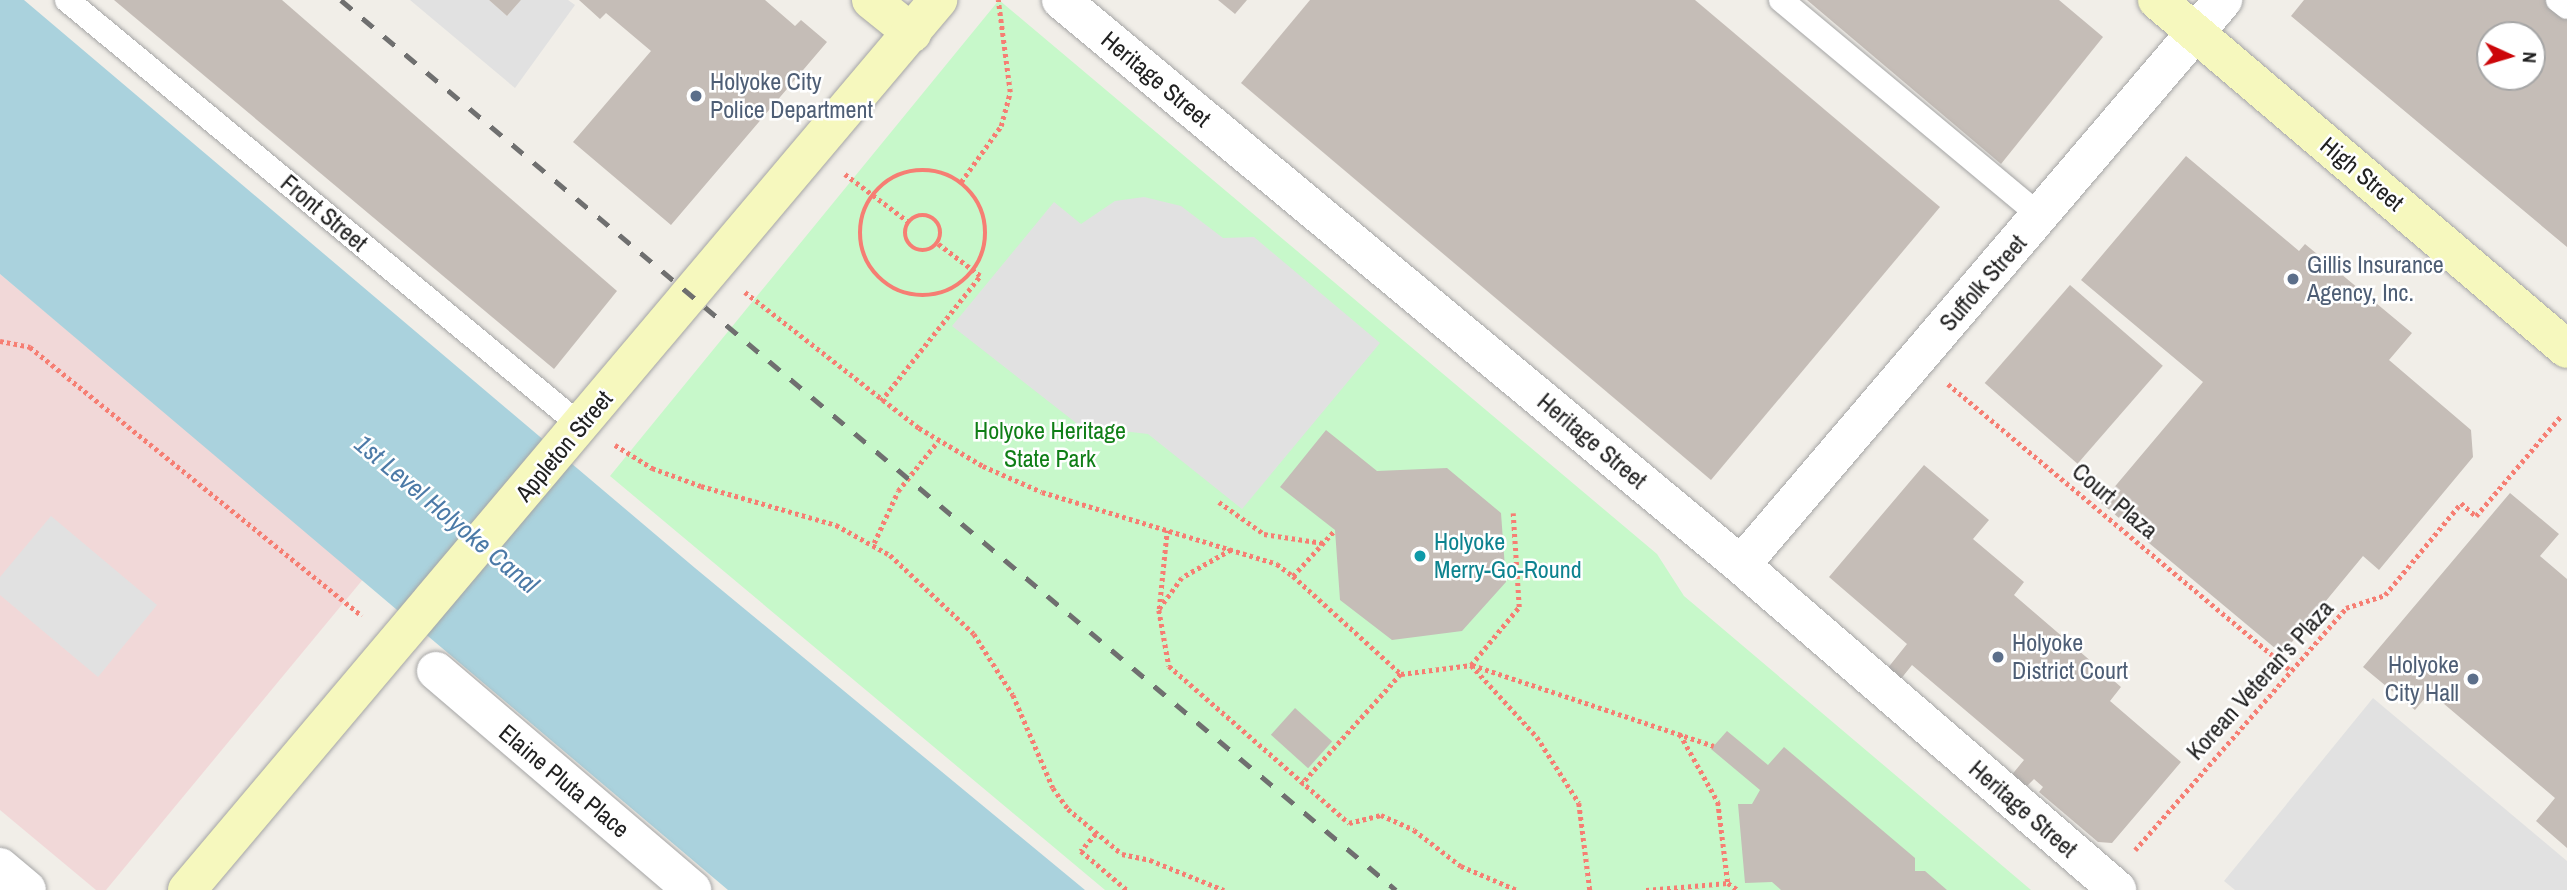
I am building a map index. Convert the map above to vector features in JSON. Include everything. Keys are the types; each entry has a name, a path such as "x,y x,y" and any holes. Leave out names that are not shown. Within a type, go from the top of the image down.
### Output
{"street":[{"path":"871,0 912,33"},
{"name":"Appleton Street","path":"187,890 407,634 938,0"},
{"name":"Heritage Street","path":"1061,0 1741,565 2117,890"},
{"name":"High Street","path":"2157,0 2567,349"},
{"name":"Suffolk Street","path":"1741,565 2223,0"},
{"name":"Elaine Pluta Place","path":"436,671 692,890"},
{"path":"0,867 27,890"}],"lane":[{"name":"Front Street","path":"67,0 573,434"},
{"path":"1781,0 2040,216"},
{"path":"2558,0 2567,8"}],"path":[{"path":"961,182 1001,126 1010,92 998,0"},
{"path":"815,149 909,222"},
{"path":"914,170 946,174 961,182 973,194 986,224 982,257 974,271 955,288 932,296 899,293 885,284 865,259 860,242 864,209 872,195 898,174 914,170"},
{"path":"920,215 934,219 941,230 938,244 926,251 912,248 905,236 909,222 920,215"},
{"path":"881,401 979,276 938,244"},
{"path":"714,268 881,401 938,440 1042,492 1277,564 1401,674"},
{"path":"0,341 30,346 362,616"},
{"name":"Court Plaza","path":"1917,359 2291,670"},
{"name":"Korean Veteran's Plaza","path":"2135,850 2346,608 2385,595 2461,503 2476,516 2560,417"},
{"path":"573,434 652,468 836,525 874,543 974,634 1013,695 1059,800 1122,854 1150,860 1224,890"},
{"path":"874,543 898,491 938,440"},
{"path":"1219,502 1264,534 1324,543"},
{"path":"1472,665 1519,607 1513,513"},
{"path":"1167,530 1159,610 1169,666 1301,785 1349,823 1381,815 1414,830 1461,866 1517,890"},
{"path":"1293,576 1335,530"},
{"path":"1159,610 1182,578 1232,549"},
{"path":"1472,665 1537,737 1579,803 1590,890"},
{"path":"1301,785 1401,674 1472,665 1714,746"},
{"path":"1679,734 1718,802 1728,883"},
{"path":"1096,834 1081,851 1127,890"},
{"path":"1646,890 1728,883 1738,890"}],"shaded area":[{"path":"410,0 489,0 507,16 521,0 568,0 575,5 515,88"},
{"path":"1144,197 1181,206 1223,238 1254,237 1380,343 1242,509 1148,434 1080,426 952,326 1054,202 1081,224 1115,201"},
{"path":"0,274 364,578 106,890 96,890 0,810"},
{"path":"51,516 157,605 98,677 0,595 0,577"},
{"path":"2373,698 2567,861 2567,890 2235,890 2224,881"}],"green space":[{"name":"Holyoke Heritage State Park","path":"999,0 1657,554 1684,596 2031,890 1105,890 610,476"}],"water":[{"name":"1st Level Holyoke Canal","path":"0,0 24,0 695,568 1085,890 728,890 0,274"}],"building":[{"path":"114,0 282,0 617,291 554,369"},
{"path":"489,0 521,0 507,16"},
{"name":"Holyoke City Police Department","path":"579,0 765,0 795,26 801,20 827,42 671,225 573,142 651,51 606,13 600,19"},
{"path":"1218,0 1247,0 1235,14"},
{"path":"1310,0 1695,0 1940,207 1711,480 1241,83"},
{"path":"1807,0 2059,0 2103,37 2001,164"},
{"path":"2304,0 2546,0 2567,18 2567,247 2291,16"},
{"path":"2186,156 2299,251 2305,244 2412,333 2389,360 2471,430 2473,457 2379,570 2363,556 2282,654 2101,503 2203,382 2081,280"},
{"path":"2070,285 2163,366 2078,464 1985,383"},
{"name":"Holyoke Merry-Go-Round","path":"1326,430 1377,471 1447,468 1501,513 1506,582 1462,631 1392,640 1340,600 1335,530 1280,487"},
{"path":"1924,465 1989,520 1973,539 2024,582 2014,595 2121,687 2110,701 2181,762 2112,843 2098,842 2039,792 2043,787 2034,779 2024,789 2010,777 2024,760 1912,665 1900,680 1887,669 1907,644 1829,577"},
{"name":"Holyoke City Hall","path":"2510,493 2559,534 2540,556 2567,579 2567,848 2536,821 2555,798 2430,692 2415,710 2363,667"},
{"path":"1295,708 1332,741 1308,768 1271,735"},
{"path":"1727,731 1768,765 1784,747 1915,858 1915,871 1925,871 1947,890 1781,890 1772,882 1745,883 1738,804 1752,804 1760,790 1711,749"}],"railway":[{"path":"341,0 1396,890"}],"place":[{"name":"Holyoke City Police Department","path":"696,96"},
{"name":"Gillis Insurance Agency, Inc.","path":"2293,279"},
{"name":"Holyoke Merry-Go-Round","path":"1420,556"},
{"name":"Holyoke District Court","path":"1998,657"},
{"name":"Holyoke City Hall","path":"2473,679"}]}
